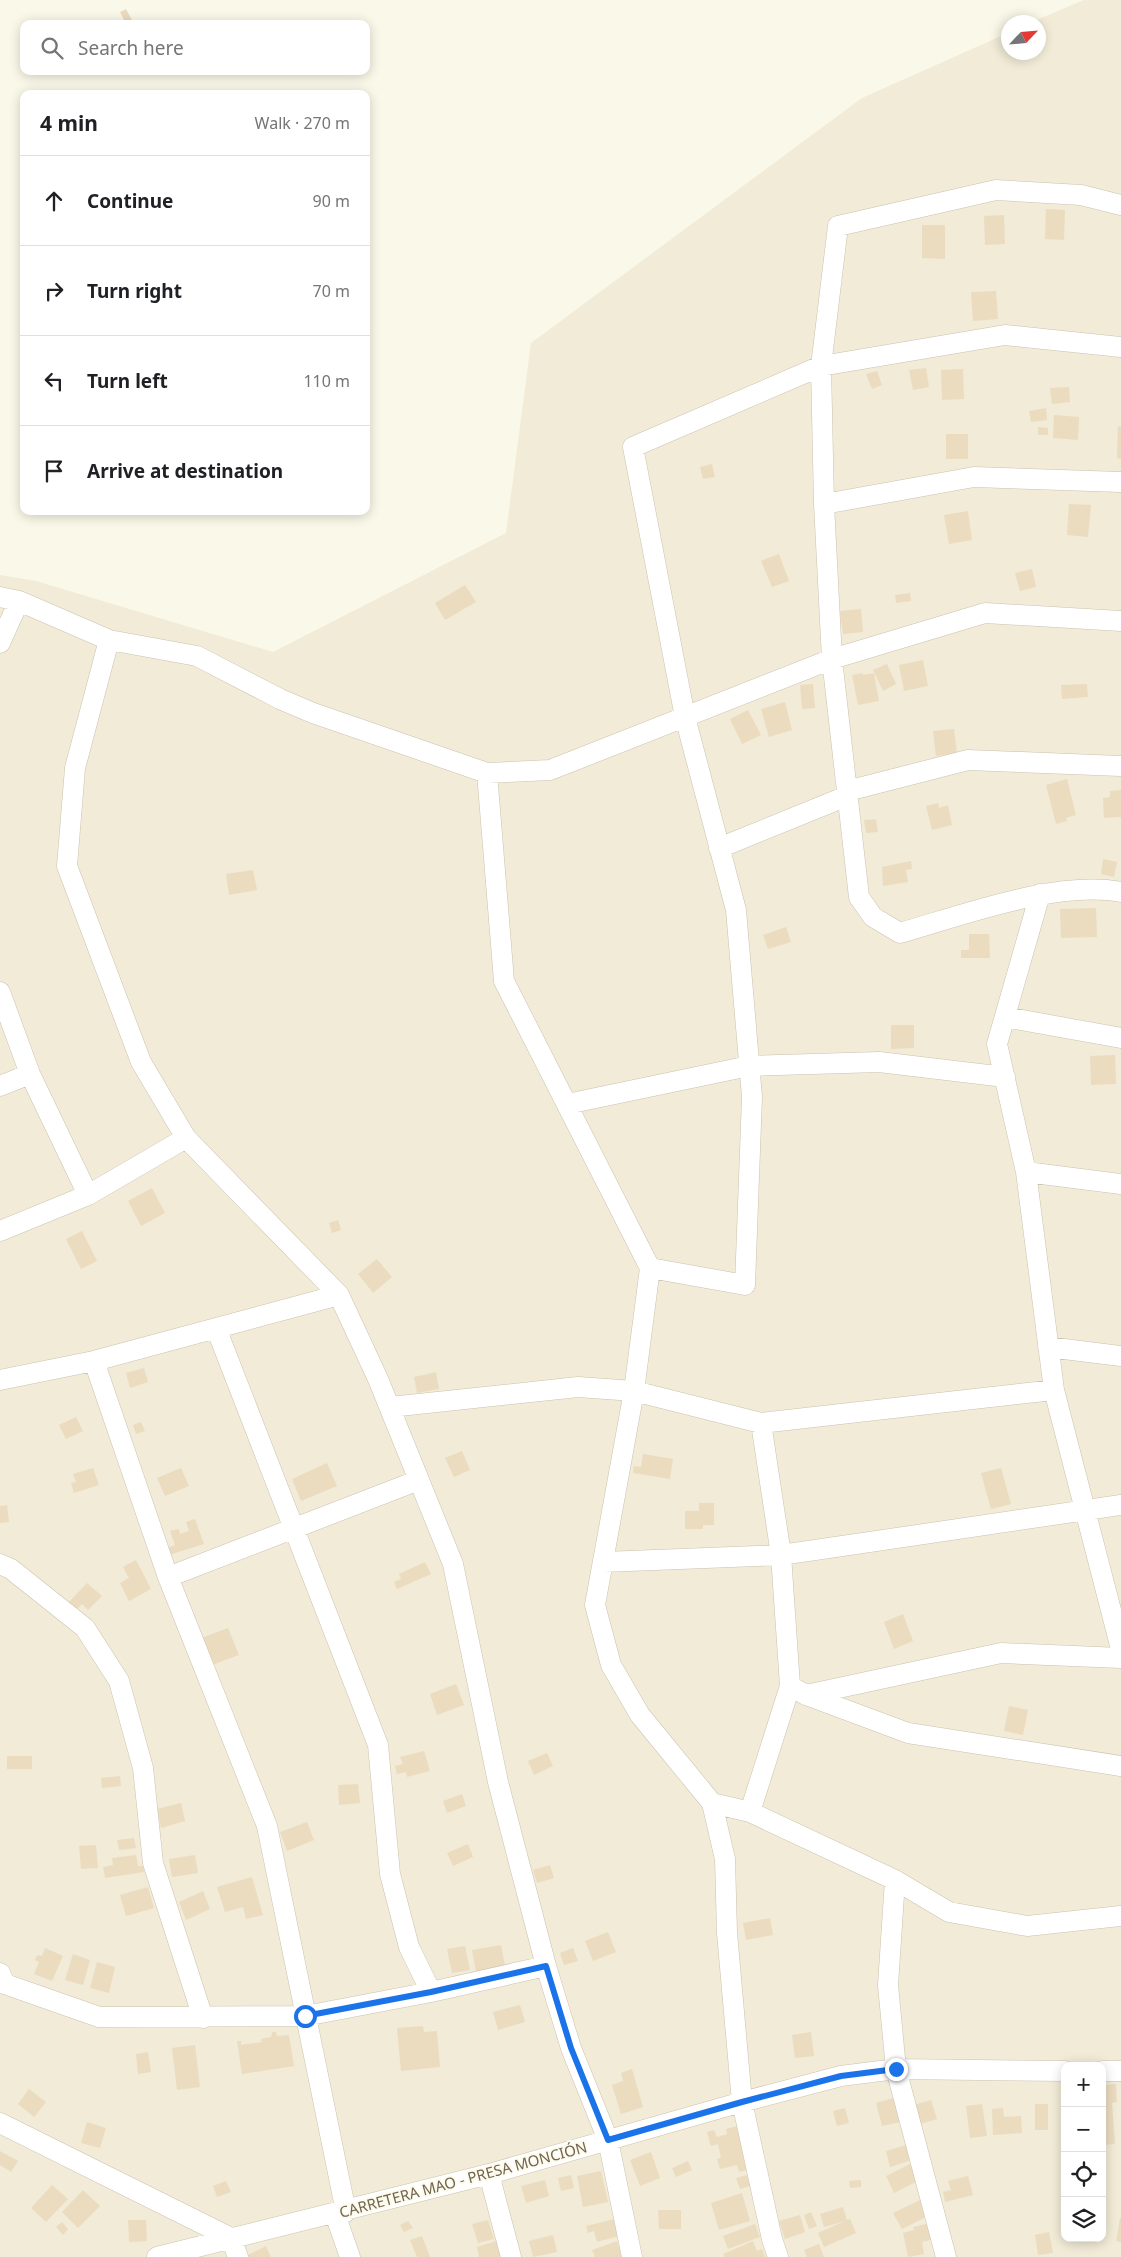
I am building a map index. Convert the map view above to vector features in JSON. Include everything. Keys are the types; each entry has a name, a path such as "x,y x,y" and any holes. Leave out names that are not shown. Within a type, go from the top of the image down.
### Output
{"street":[{"path":"1121,204 1081,195 996,190 838,226 821,366 824,504 832,659 859,897 873,917 900,933 1040,894 1107,890 1121,892"},
{"path":"650,1268 745,1285 752,1097 736,910 685,716 633,447 821,366 1005,335 1121,347"},
{"path":"824,504 974,477 1121,482"},
{"path":"0,642 9,599 109,640 197,656 280,699 313,713 487,773 550,770 832,659 985,613 1121,621"},
{"path":"109,640 75,768 67,866 141,1062 186,1138 339,1295 390,1407 453,1564 498,1782 546,1966 571,2048 608,2140 632,2257"},
{"path":"719,848 847,794 968,760 1121,766"},
{"path":"487,773 504,981 650,1268 634,1391 595,1605 611,1665 640,1715 712,1803 725,1859 727,1933 742,2102 772,2239 778,2257"},
{"path":"1040,894 997,1044 1026,1172 1054,1390 1121,1649"},
{"path":"0,992 30,1074 88,1195"},
{"path":"1005,1017 1121,1038"},
{"path":"567,1104 749,1066 879,1062 1005,1077"},
{"path":"0,1086 30,1074"},
{"path":"0,1231 88,1195 186,1138"},
{"path":"1026,1172 1121,1184"},
{"path":"0,1380 94,1361 339,1295"},
{"path":"216,1328 378,1745 390,1874 409,1947 431,1992"},
{"path":"1048,1348 1121,1356"},
{"path":"94,1361 168,1577 267,1826 350,2257"},
{"path":"390,1407 578,1387 634,1391 761,1423 1054,1390"},
{"path":"750,1812 798,1690 781,1555 761,1423"},
{"path":"168,1577 419,1480"},
{"path":"603,1562 781,1555 1121,1505"},
{"path":"0,1564 11,1569 85,1628 119,1681 143,1768 153,1863 204,2018"},
{"path":"798,1690 1001,1653 1121,1658"},
{"path":"798,1690 908,1733 1121,1766"},
{"path":"712,1803 750,1812 895,1880 949,1912 1027,1926 1121,1916"},
{"path":"895,1880 888,1985 896,2069 946,2257"},
{"path":"2,1982 99,2017 204,2018 305,2016 431,1992 546,1966"},
{"name":"CARRETERA MAO - PRESA MONCIÓN","path":"157,2257 340,2213 489,2174 742,2102 841,2076 896,2069 1061,2071"},
{"path":"1106,2071 1121,2071"},
{"path":"0,2123 231,2238 238,2257"},
{"path":"489,2174 511,2257"}],"shaded area":[{"path":"1084,0 1121,0 1121,2257 0,2257 0,575 36,581 273,652 506,533 531,343 862,98 1001,36 1001,60 1046,60 1046,16"}],"building":[{"path":"126,9 132,20 124,20 120,12"},
{"path":"1046,209 1065,210 1064,240 1045,239"},
{"path":"1004,215 1005,244 985,245 984,216"},
{"path":"922,225 945,225 945,259 922,258"},
{"path":"996,291 998,319 973,321 971,292"},
{"path":"926,368 929,387 913,390 909,370"},
{"path":"963,369 964,399 942,400 941,370"},
{"path":"877,371 882,385 872,389 866,374"},
{"path":"1069,387 1070,402 1052,404 1050,388"},
{"path":"1046,408 1047,420 1031,422 1029,411"},
{"path":"1054,415 1079,417 1078,440 1053,438"},
{"path":"1118,426 1121,427 1121,459 1117,458"},
{"path":"1038,427 1048,428 1048,435 1038,435"},
{"path":"946,434 968,434 968,459 946,459"},
{"path":"712,464 715,477 703,479 700,467"},
{"path":"1069,504 1091,505 1088,537 1067,535"},
{"path":"968,511 972,540 949,544 944,515"},
{"path":"779,554 789,581 772,587 761,561"},
{"path":"1032,569 1036,587 1020,591 1015,573"},
{"path":"465,585 476,602 445,620 435,603"},
{"path":"910,593 911,601 896,603 895,595"},
{"path":"861,609 863,632 843,634 840,611"},
{"path":"923,660 928,686 904,691 899,665"},
{"path":"887,664 896,684 883,691 873,670"},
{"path":"863,673 863,675 874,673 879,701 858,705 852,675"},
{"path":"813,684 815,708 802,709 800,685"},
{"path":"1087,684 1088,697 1062,699 1061,685"},
{"path":"785,702 792,730 769,737 761,709"},
{"path":"748,710 761,735 742,744 730,719"},
{"path":"954,729 957,753 936,756 933,731"},
{"path":"1067,779 1076,815 1066,818 1067,821 1056,824 1046,785"},
{"path":"1121,790 1121,817 1104,818 1103,798 1110,797 1110,791"},
{"path":"938,803 939,808 948,805 952,825 932,830 926,806"},
{"path":"876,819 878,832 866,833 864,820"},
{"path":"1103,859 1117,862 1114,877 1101,874"},
{"path":"911,861 912,869 906,870 908,882 883,886 882,867"},
{"path":"253,870 257,890 229,895 226,874"},
{"path":"1096,908 1097,937 1061,938 1060,909"},
{"path":"786,927 791,942 768,949 763,935"},
{"path":"969,934 989,934 990,958 961,958 961,950 969,950"},
{"path":"891,1025 914,1025 914,1048 891,1049"},
{"path":"1115,1055 1116,1084 1091,1085 1090,1056"},
{"path":"152,1188 165,1213 141,1226 128,1201"},
{"path":"338,1220 341,1230 332,1233 329,1223"},
{"path":"82,1231 97,1261 81,1269 66,1239"},
{"path":"377,1259 392,1277 373,1293 358,1274"},
{"path":"144,1368 148,1382 130,1388 126,1373"},
{"path":"436,1372 439,1389 417,1393 414,1377"},
{"path":"76,1417 83,1431 66,1439 59,1425"},
{"path":"141,1422 145,1431 136,1434 133,1425"},
{"path":"462,1451 470,1470 454,1477 445,1458"},
{"path":"643,1454 673,1459 670,1479 633,1473 634,1466 641,1467"},
{"path":"327,1463 337,1486 301,1501 292,1479"},
{"path":"93,1468 99,1485 74,1493 71,1483 76,1482 73,1474"},
{"path":"181,1468 189,1486 165,1496 157,1478"},
{"path":"1001,1468 1011,1504 991,1509 981,1473"},
{"path":"699,1503 714,1503 714,1525 703,1525 703,1529 685,1529 685,1511 699,1511"},
{"path":"7,1505 9,1522 0,1523 0,1506"},
{"path":"195,1519 204,1544 169,1555 167,1548 175,1545 170,1531 179,1529 180,1534 189,1531 186,1522"},
{"path":"136,1560 151,1589 129,1601 120,1583 129,1578 123,1567"},
{"path":"425,1562 431,1574 397,1589 394,1582 401,1579 399,1574"},
{"path":"87,1583 102,1596 88,1610 82,1604 77,1609 69,1602"},
{"path":"903,1614 913,1641 894,1649 884,1622"},
{"path":"228,1628 239,1655 212,1665 196,1640"},
{"path":"456,1684 464,1705 437,1715 430,1694"},
{"path":"1009,1706 1028,1710 1023,1735 1004,1731"},
{"path":"424,1751 430,1771 407,1777 406,1772 397,1774 395,1766 403,1764 400,1757"},
{"path":"547,1753 553,1766 534,1775 528,1761"},
{"path":"7,1756 32,1756 32,1769 7,1769"},
{"path":"120,1776 121,1786 102,1788 101,1778"},
{"path":"358,1784 360,1803 339,1805 338,1785"},
{"path":"462,1794 466,1806 447,1813 443,1801"},
{"path":"181,1803 185,1821 161,1828 157,1809"},
{"path":"307,1822 314,1840 287,1851 280,1832"},
{"path":"134,1838 136,1848 119,1850 117,1840"},
{"path":"468,1844 473,1857 453,1866 447,1853"},
{"path":"96,1845 98,1868 81,1869 79,1846"},
{"path":"136,1855 138,1866 143,1866 144,1872 105,1878 103,1867 113,1865 112,1858"},
{"path":"195,1855 198,1873 172,1877 169,1859"},
{"path":"550,1865 554,1878 537,1883 533,1870"},
{"path":"252,1877 263,1915 246,1919 243,1907 225,1912 217,1887"},
{"path":"148,1887 154,1908 126,1916 120,1895"},
{"path":"203,1891 210,1909 186,1920 179,1902"},
{"path":"770,1918 773,1935 746,1940 743,1923"},
{"path":"608,1932 616,1952 593,1961 585,1941"},
{"path":"501,1945 505,1966 476,1972 472,1950"},
{"path":"465,1946 470,1970 452,1973 447,1949"},
{"path":"45,1948 63,1956 52,1981 34,1974 39,1962 35,1960 37,1955 42,1956"},
{"path":"573,1948 578,1961 564,1965 560,1953"},
{"path":"73,1954 90,1960 83,1985 65,1980"},
{"path":"97,1962 115,1967 109,1993 90,1988"},
{"path":"520,2005 525,2022 498,2030 493,2012"},
{"path":"423,2026 424,2032 437,2031 440,2067 401,2071 397,2028"},
{"path":"272,2032 276,2032 277,2036 289,2035 294,2066 242,2074 237,2041 241,2041 241,2045 262,2042 261,2039 271,2037"},
{"path":"811,2032 814,2056 795,2058 792,2035"},
{"path":"195,2045 200,2087 177,2090 172,2048"},
{"path":"148,2052 151,2072 138,2074 136,2054"},
{"path":"632,2069 643,2107 621,2114 612,2085 623,2081 621,2073"},
{"path":"1116,2084 1117,2102 1112,2103 1115,2144 1106,2145 1106,2107 1106,2085"},
{"path":"29,2089 46,2102 34,2117 18,2104"},
{"path":"894,2098 900,2122 882,2126 876,2103"},
{"path":"931,2100 937,2119 920,2124 914,2105"},
{"path":"982,2104 987,2136 970,2138 966,2106"},
{"path":"1035,2104 1048,2104 1048,2130 1035,2130"},
{"path":"845,2108 849,2123 837,2126 833,2111"},
{"path":"1003,2108 1004,2117 1021,2116 1022,2133 993,2135 992,2109"},
{"path":"87,2122 106,2128 100,2148 81,2143"},
{"path":"737,2126 749,2170 739,2172 737,2165 720,2169 717,2159 721,2158 718,2144 711,2146 707,2132 714,2130 717,2137 727,2134 726,2129"},
{"path":"906,2145 911,2160 890,2167 886,2151"},
{"path":"0,2151 18,2161 11,2172 0,2165"},
{"path":"651,2152 660,2178 640,2186 630,2160"},
{"path":"688,2161 692,2170 676,2177 672,2168"},
{"path":"910,2164 918,2181 894,2193 886,2176"},
{"path":"601,2171 608,2202 583,2207 577,2176"},
{"path":"571,2175 574,2188 561,2191 558,2178"},
{"path":"747,2175 750,2186 740,2189 736,2178"},
{"path":"968,2176 973,2195 945,2202 943,2192 951,2190 948,2181"},
{"path":"545,2180 549,2196 526,2203 521,2186"},
{"path":"861,2180 861,2187 850,2188 849,2181"},
{"path":"226,2181 231,2192 217,2197 213,2186"},
{"path":"52,2185 68,2199 46,2222 31,2208"},
{"path":"83,2190 100,2206 78,2228 62,2212"},
{"path":"742,2193 750,2221 719,2230 711,2203"},
{"path":"920,2200 928,2216 902,2229 893,2213"},
{"path":"843,2207 847,2220 850,2219 856,2233 824,2247 818,2233 845,2221 824,2227 820,2214"},
{"path":"658,2210 681,2210 681,2229 659,2229"},
{"path":"811,2212 817,2226 809,2229 804,2215"},
{"path":"800,2215 805,2232 785,2239 779,2221"},
{"path":"1121,2218 1121,2242 1116,2241"},
{"path":"615,2219 619,2236 597,2242 594,2231 588,2233 586,2226"},
{"path":"128,2220 146,2220 147,2241 129,2242"},
{"path":"488,2220 494,2239 478,2243 472,2224"},
{"path":"408,2221 413,2228 404,2232 400,2225"},
{"path":"62,2222 68,2229 63,2235 56,2227"},
{"path":"930,2223 934,2239 922,2242 924,2254 908,2257 903,2233 914,2230 913,2227"},
{"path":"755,2224 760,2237 728,2249 723,2236"},
{"path":"1049,2232 1053,2253 1038,2255 1035,2235"},
{"path":"553,2235 557,2252 533,2257 529,2241"},
{"path":"422,2236 430,2257 417,2257 410,2240"},
{"path":"496,2241 501,2257 479,2257 477,2247"},
{"path":"617,2241 622,2257 595,2257 592,2250"},
{"path":"753,2241 757,2251 762,2249 765,2257 725,2257 723,2254"},
{"path":"819,2244 824,2257 807,2257 804,2250"},
{"path":"266,2246 271,2257 249,2257 248,2255"}],"route":[{"path":"305,2016 431,1992 546,1966 571,2048 608,2140 841,2076 896,2069"}]}
